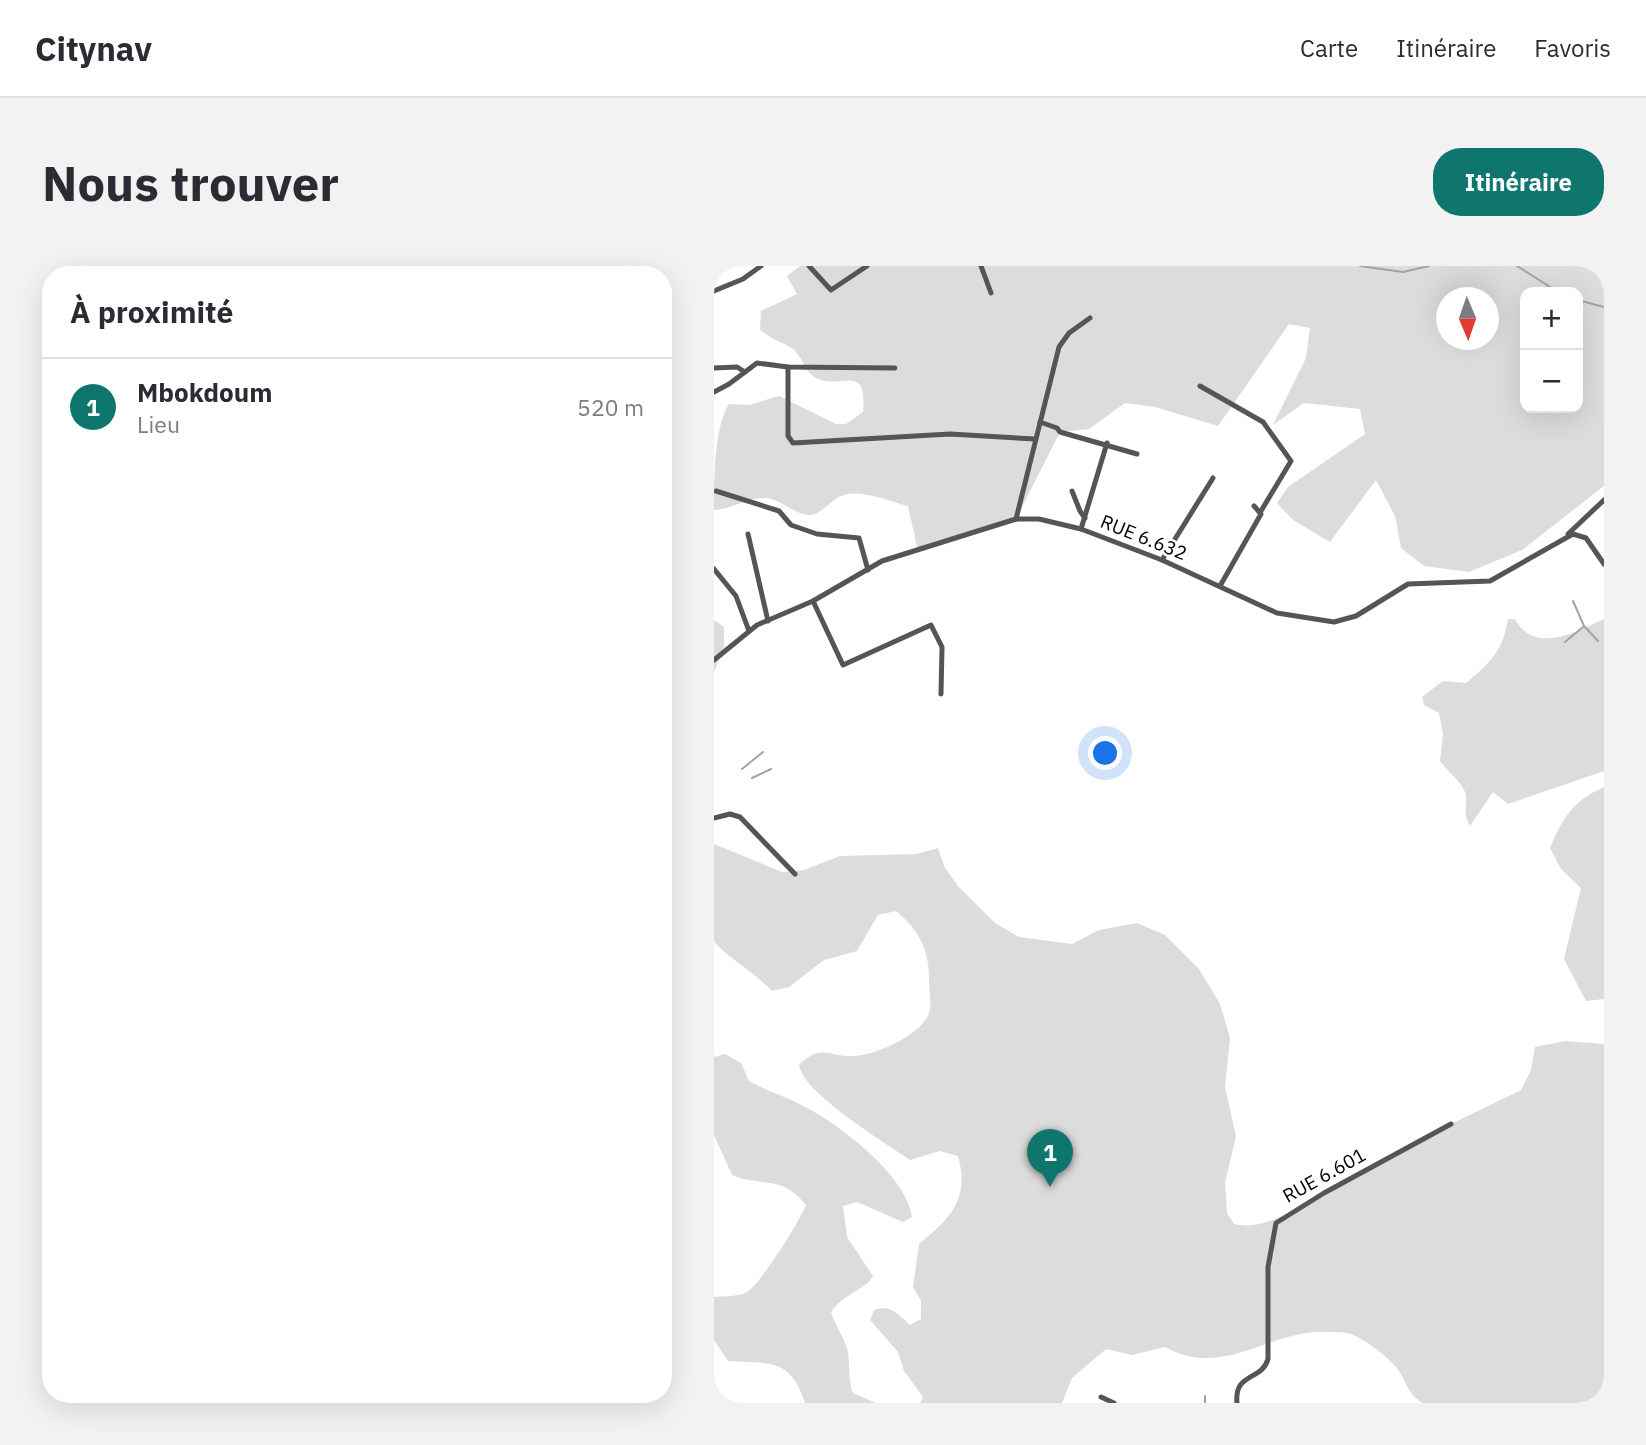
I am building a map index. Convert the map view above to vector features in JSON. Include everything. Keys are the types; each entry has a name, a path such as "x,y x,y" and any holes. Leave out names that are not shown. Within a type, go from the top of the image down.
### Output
{"street":[{"path":"714,291 743,279 761,266"},
{"path":"809,266 831,290 867,266"},
{"path":"981,266 991,293"},
{"path":"1016,519 1059,346 1069,333 1090,318"},
{"path":"714,392 757,363 764,362 788,367 895,368"},
{"path":"714,368 733,366 745,372"},
{"path":"788,367 788,436 793,443 950,433 1035,439"},
{"path":"1200,386 1263,422 1291,461 1220,586"},
{"path":"1040,422 1057,428 1060,432 1107,443 1137,454"},
{"path":"1081,528 1107,443"},
{"path":"1162,560 1213,478"},
{"path":"716,491 779,511 791,525 817,534 859,538 868,570"},
{"path":"1072,491 1085,518"},
{"name":"RUE 6.632","path":"714,660 749,631 813,601 882,561 1016,519 1039,519 1081,528 1162,560 1284,616 1334,622 1356,615 1408,584 1490,581 1567,536 1604,500"},
{"path":"1254,506 1261,511"},
{"path":"748,534 768,621"},
{"path":"1567,536 1581,535 1586,538 1604,564"},
{"path":"714,569 736,596 749,631"},
{"path":"813,601 843,665 931,625 942,648 941,694"},
{"path":"714,818 730,814 740,817 795,874"},
{"name":"RUE 6.601","path":"1237,1403 1236,1392 1240,1384 1264,1368 1268,1359 1268,1267 1276,1223 1324,1193 1451,1124"},
{"path":"1101,1397 1114,1403"}],"shaded area":[{"path":"800,266 1604,266 1604,486 1522,550 1469,572 1424,566 1401,548 1395,516 1376,480 1330,542 1293,520 1277,503 1288,487 1365,434 1360,409 1304,403 1273,425 1306,358 1310,328 1289,324 1218,426 1155,407 1125,403 1089,429 1060,432 1016,519 918,551 908,506 873,496 846,494 811,515 805,515 766,498 752,499 714,510 718,440 720,426 729,404 749,405 779,396 836,424 846,424 863,412 863,397 858,383 814,377 793,349 760,329 761,311 797,294 787,276"},
{"path":"1508,619 1515,619 1523,630 1533,636 1545,638 1569,634 1604,619 1604,771 1508,804 1493,792 1470,826 1466,815 1465,792 1440,761 1443,734 1439,713 1424,705 1422,697 1443,681 1466,683 1482,669 1499,648"},
{"path":"714,620 724,627 724,647 714,672"},
{"path":"1604,787 1604,999 1586,1001 1564,959 1581,888 1561,869 1550,848 1570,811 1584,798"},
{"path":"714,844 782,872 804,870 840,856 916,854 938,848 945,868 958,886 995,923 1019,937 1072,944 1099,930 1137,923 1165,935 1199,969 1220,1004 1230,1038 1225,1087 1236,1136 1225,1183 1227,1213 1234,1224 1259,1224 1283,1216 1451,1124 1521,1090 1531,1070 1535,1047 1565,1041 1604,1044 1604,1403 1422,1403 1411,1393 1397,1368 1379,1351 1351,1334 1329,1332 1287,1337 1228,1356 1208,1358 1187,1356 1165,1347 1132,1355 1106,1349 1072,1378 1062,1403 920,1403 923,1397 904,1371 898,1352 870,1320 874,1310 880,1308 894,1311 910,1325 921,1319 921,1301 913,1287 919,1244 940,1226 955,1207 961,1184 958,1156 940,1151 910,1160 829,1103 804,1077 799,1065 813,1054 853,1056 873,1052 896,1043 925,1021 930,1005 929,970 922,942 896,911 878,915 857,951 824,960 789,987 772,991 714,942"},
{"path":"725,1054 741,1063 749,1081 809,1109 856,1141 886,1170 908,1202 912,1217 903,1222 857,1202 843,1206 847,1237 873,1276 831,1312 847,1348 853,1393 876,1403 805,1403 792,1377 784,1370 766,1363 728,1361 714,1340 714,1297 740,1295 754,1286 780,1251 806,1205 797,1195 780,1185 732,1175 714,1135 714,1057"}],"waterway":[{"path":"1360,266 1403,272 1429,266"},
{"path":"1517,266 1550,287"},
{"path":"1583,301 1604,307"},
{"path":"1573,601 1584,626 1598,641"},
{"path":"1565,642 1583,627"},
{"path":"742,769 763,752"},
{"path":"752,778 771,769"},
{"path":"1205,1396 1205,1403"}],"place":[{"name":"Mbokdoum","path":"1050,1187"}]}
